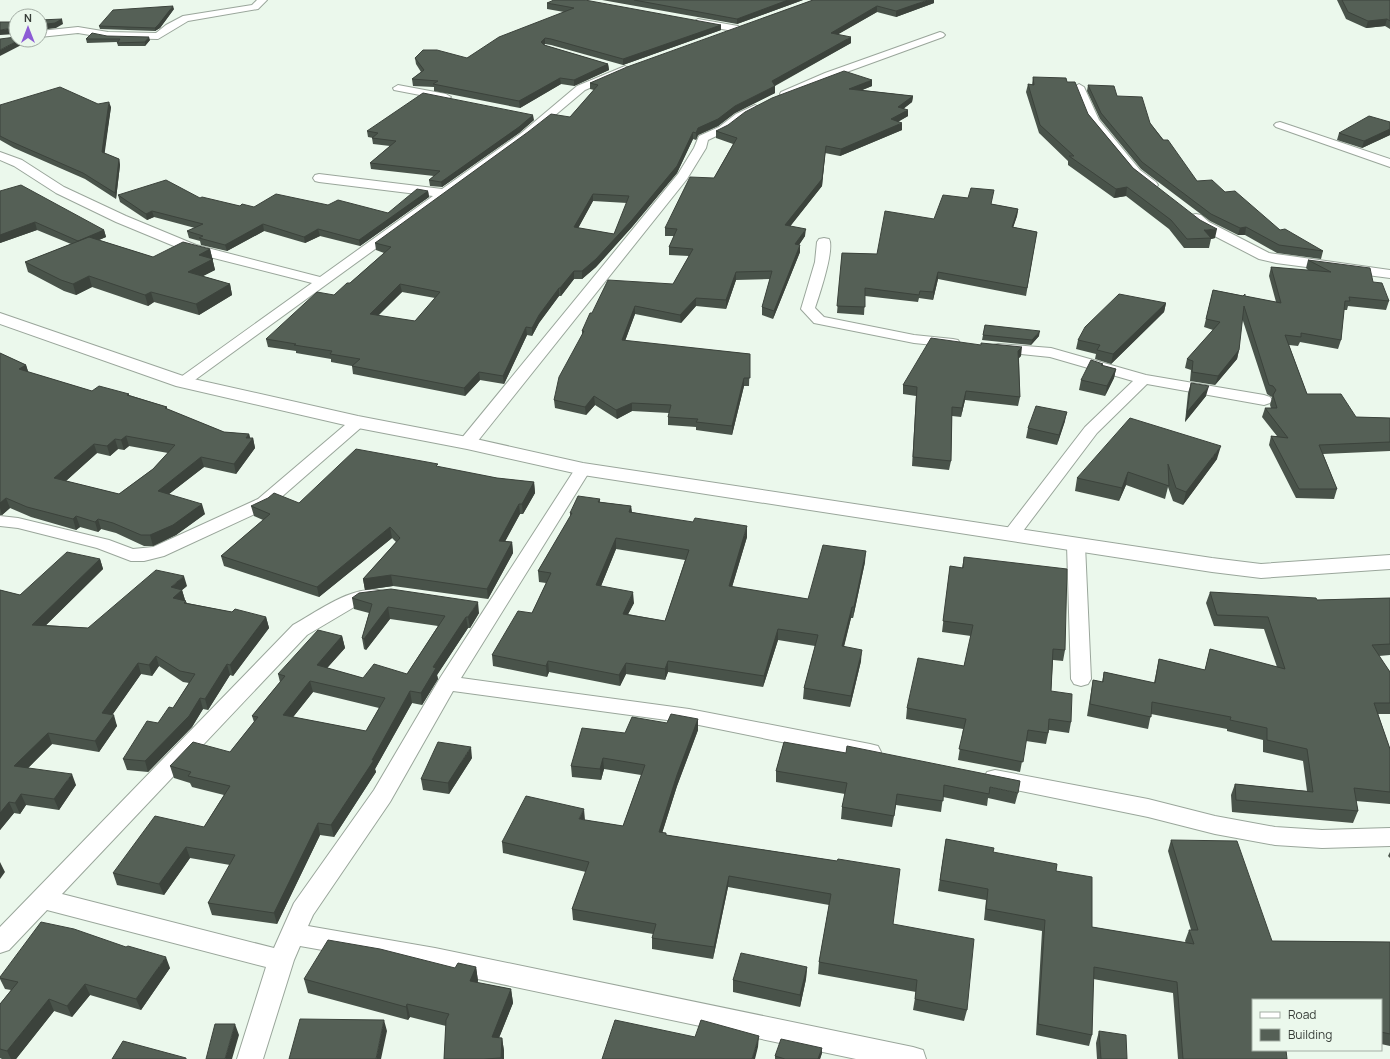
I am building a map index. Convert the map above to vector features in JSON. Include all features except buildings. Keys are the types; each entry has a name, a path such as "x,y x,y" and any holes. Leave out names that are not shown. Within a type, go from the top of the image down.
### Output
{"street":[{"path":"48,33 78,30 108,35 158,36 169,27 186,18 255,7 262,0"},
{"path":"685,20 738,29"},
{"path":"718,37 752,24"},
{"path":"467,443 684,176 700,148 703,138 723,129 740,116 771,100 829,75 940,35"},
{"path":"608,65 623,70"},
{"path":"183,382 547,118 581,88 637,65"},
{"path":"1079,87 1094,121 1136,173 1161,192"},
{"path":"398,88 453,99"},
{"path":"532,114 547,118"},
{"path":"1280,125 1390,162"},
{"path":"0,156 18,164 60,190 121,219 191,248 322,282"},
{"path":"319,178 443,193"},
{"path":"1186,210 1204,225 1264,256 1289,261 1390,274"},
{"path":"824,242 822,262 808,309 819,320 914,339 967,344"},
{"path":"0,318 183,382 358,422 467,443 583,469 1076,545 1260,571 1390,562"},
{"path":"982,346 1051,353 1144,380 1264,400"},
{"path":"1011,535 1091,430 1144,380"},
{"path":"0,521 103,544 131,555 144,555 158,552 264,503 358,422"},
{"path":"250,1059 281,960 303,910 382,796 447,683 583,469"},
{"path":"1076,545 1081,679"},
{"path":"1,940 300,630 356,598 394,592"},
{"path":"472,605 495,608"},
{"path":"447,683 689,716 891,757"},
{"path":"977,774 1148,808 1215,825 1275,836 1322,839 1390,837"},
{"path":"41,900 281,960"},
{"path":"292,934 435,960 913,1059"}]}
